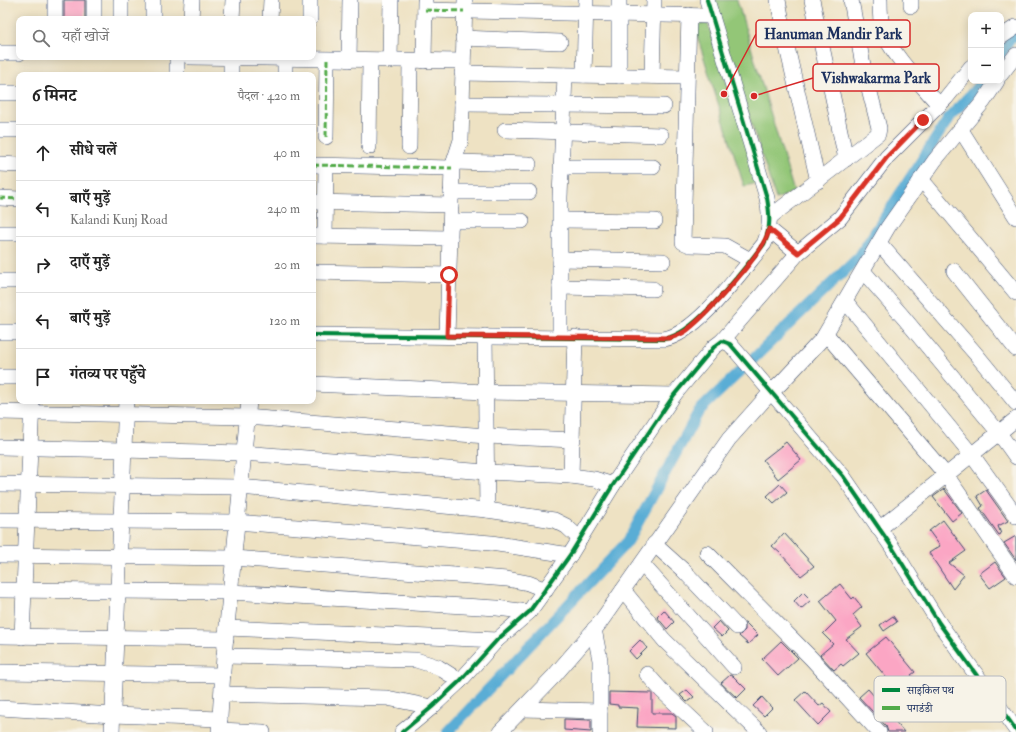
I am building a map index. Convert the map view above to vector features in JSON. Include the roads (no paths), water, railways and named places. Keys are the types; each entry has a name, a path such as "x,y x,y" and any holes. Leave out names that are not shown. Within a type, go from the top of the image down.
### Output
{"street":[{"path":"55,0 55,16"},
{"path":"94,0 94,16"},
{"path":"121,0 121,16"},
{"path":"153,0 153,16"},
{"path":"191,16 192,0"},
{"path":"232,16 233,0"},
{"path":"270,16 271,0"},
{"path":"310,0 310,16"},
{"path":"349,60 350,0"},
{"path":"390,61 391,0"},
{"path":"316,335 664,339 678,335 686,330 715,302 764,244 770,223 767,198 707,0"},
{"path":"778,0 786,43 818,181"},
{"path":"812,0 846,159"},
{"path":"770,223 818,181 878,134 879,128 863,65 851,0"},
{"path":"880,0 882,29 886,37 898,56 939,105"},
{"path":"409,147 417,61 425,5 654,7 688,15 712,16"},
{"path":"447,336 451,199 453,165 460,145 465,6"},
{"path":"584,75 585,7"},
{"path":"619,7 619,76"},
{"path":"652,76 654,7"},
{"path":"688,15 683,242 690,245 725,246 750,260"},
{"path":"1004,35 1016,27"},
{"path":"464,38 560,42"},
{"path":"0,53 16,53"},
{"path":"1004,70 1016,55"},
{"path":"316,59 417,61 462,67 565,75 687,77"},
{"path":"177,60 177,72"},
{"path":"231,60 231,72"},
{"path":"285,60 285,72"},
{"path":"326,137 327,60"},
{"path":"369,147 370,61"},
{"path":"402,732 460,681 496,640 529,612 570,555 612,485 674,395 714,347 722,342 798,253 840,218 887,157 939,105 968,71"},
{"path":"560,337 560,259 565,75"},
{"path":"500,732 523,709 594,629 642,564 654,544 729,439 826,334 879,243 921,179 983,102 994,84"},
{"path":"0,93 16,93"},
{"path":"462,104 664,106"},
{"path":"0,130 16,130"},
{"path":"505,130 661,134"},
{"path":"960,130 1016,218"},
{"path":"0,164 16,165"},
{"path":"450,238 319,236 319,166 529,164"},
{"path":"562,167 653,168"},
{"path":"921,179 1016,293"},
{"path":"319,202 451,199 529,192"},
{"path":"0,198 16,198"},
{"path":"561,220 655,221"},
{"path":"451,221 522,221"},
{"path":"770,223 798,253"},
{"path":"0,233 16,233"},
{"path":"879,243 975,353 1016,403"},
{"path":"560,259 663,261"},
{"path":"863,271 999,433 1016,457"},
{"path":"954,271 1016,349"},
{"path":"316,272 449,275"},
{"path":"0,281 16,281"},
{"path":"560,287 653,289"},
{"path":"846,302 972,455 1016,516"},
{"path":"0,332 16,332"},
{"path":"826,334 946,475 1016,576"},
{"path":"485,336 487,510"},
{"path":"571,476 575,337"},
{"path":"722,342 730,344 740,355 843,476 939,623 977,676"},
{"path":"0,377 16,377"},
{"path":"316,384 485,392 674,395"},
{"path":"220,727 224,656 249,404"},
{"path":"0,412 32,407 126,408 486,436 573,440"},
{"path":"22,637 32,407"},
{"path":"112,732 126,408"},
{"path":"879,529 1016,419"},
{"path":"0,448 243,453 486,472 571,476 594,479 612,485"},
{"path":"0,484 240,487 487,510 554,520 566,526 580,539"},
{"path":"0,520 236,522 491,543 570,555"},
{"path":"654,544 683,570 737,627"},
{"path":"707,553 811,658 879,732"},
{"path":"0,555 233,558 507,578 528,583 546,590"},
{"path":"642,564 734,667"},
{"path":"0,590 230,592 497,608 529,612"},
{"path":"623,590 664,640 759,732"},
{"path":"594,629 600,660 600,732"},
{"path":"0,636 116,638 226,634 496,640"},
{"path":"224,656 416,660 438,667 460,681"},
{"path":"0,672 223,675"},
{"path":"647,674 662,691 706,732"},
{"path":"222,694 387,698 432,707"},
{"path":"0,708 113,716 263,732"},
{"path":"523,709 600,711"},
{"path":"1006,716 1016,730"}],"waterway":[{"path":"1004,49 1010,39 1016,36"},
{"path":"448,732 628,541 699,411 859,257 949,118 980,84"}],"place":[{"name":"Hanuman Mandir Park","path":"724,94"},
{"name":"Vishwakarma Park","path":"754,96"}]}
